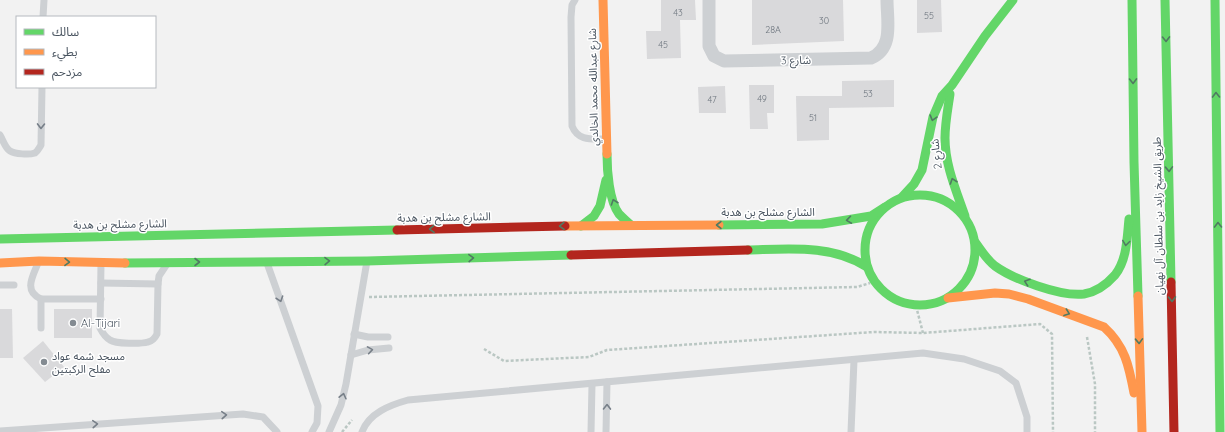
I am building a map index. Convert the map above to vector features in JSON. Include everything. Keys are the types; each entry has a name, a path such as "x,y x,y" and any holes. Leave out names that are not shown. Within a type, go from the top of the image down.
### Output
{"main road":[{"name":"شارع عبدالله محمد الخالدي","path":"603,0 607,174 614,204 619,214 631,225"},
{"name":"شارع 2","path":"902,197 914,184 922,170 933,117 942,96 952,85 985,36 1013,0"},
{"path":"1132,0 1134,162 1141,432"},
{"name":"طريق الشيخ زايد بن سلطان آل نهيان","path":"1165,0 1174,432"},
{"path":"1215,0 1220,432"},
{"name":"شارع 2","path":"952,85 946,121 945,138 950,174 965,218"},
{"path":"975,242 987,259 995,266 1014,277 1050,290 1067,293 1081,294 1095,291 1107,284 1116,274 1122,262 1129,222 1134,162"},
{"name":"شارع عبدالله محمد الخالدي","path":"581,226 594,216 600,206 607,174"},
{"path":"916,194 930,195 943,199 956,207 972,229 975,242 975,255 967,280 958,291 948,298 932,304 916,306 900,302 886,294 875,282 867,267 865,251 867,234 874,219 885,207 902,197 916,194"},
{"name":"الشارع مشلح بن هدبة","path":"3,236 99,236 631,225 822,224 871,216 885,207"},
{"path":"142,262 135,257 134,248 140,239 146,235"},
{"path":"99,236 106,243"},
{"path":"0,263 104,260 142,262 367,261 784,249 829,251 850,256 867,267"},
{"path":"1219,274 1225,318"},
{"path":"948,298 995,293 1009,294 1028,299 1104,327 1121,345 1130,372 1141,432"}],"street":[{"name":"شارع 3","path":"709,0 709,46 714,56 724,61 871,58 881,52 886,43 887,0"}],"lane":[{"path":"43,16 44,0"},
{"path":"575,0 572,5 571,17 572,126 575,133 580,137 588,139 606,139"},
{"path":"0,135 10,152 27,154 35,153 39,150 41,146 42,88"},
{"path":"104,260 101,283 100,328 105,336 112,342 149,342 154,339 157,334 159,276 168,262"},
{"path":"39,261 32,278 31,288 36,296 41,299 101,299"},
{"path":"329,432 341,405 367,261"},
{"path":"267,262 318,406 317,423 312,432"},
{"path":"101,283 158,284"},
{"path":"0,285 14,285"},
{"path":"41,299 42,328"},
{"path":"354,334 368,337 388,337"},
{"path":"351,355 368,350 389,348"},
{"path":"362,432 376,413 390,405 408,400 923,353 964,359 1000,371 1016,383 1027,417 1027,432"},
{"path":"851,432 854,360"},
{"path":"606,432 607,382"},
{"path":"591,432 592,384"},
{"path":"0,431 243,414 263,417 277,432"}],"path":[{"path":"361,297 857,287 875,282"},
{"path":"916,306 923,333"},
{"path":"1083,319 1090,347 1095,384 1095,432"},
{"path":"484,349 504,361 589,357 607,350 874,332 923,333 1040,324 1052,334 1053,432"},
{"path":"342,432 352,420"}],"building":[{"path":"661,0 695,0 696,20 680,20 681,58 647,59 646,31 661,31"},
{"path":"752,0 843,0 844,41 752,45"},
{"path":"917,0 941,0 942,32 917,33"},
{"path":"894,80 894,107 829,108 829,140 797,141 796,96 842,96 842,81"},
{"path":"749,85 774,85 774,113 767,113 768,129 750,129"},
{"path":"725,86 726,113 699,113 698,87"},
{"path":"0,309 12,309 13,358 0,358"},
{"name":"Al-Tijari","path":"54,309 92,309 92,338 54,338"},
{"name":"مسجد شمه عواد مفلح الركبتين","path":"43,341 64,367 45,382 23,358"}],"traffic: fast":[{"path":"902,197 914,184 922,170 933,117 942,96 952,85 985,36 1013,0"},
{"path":"1132,0 1134,162 1138,296"},
{"path":"1165,0 1171,282"},
{"path":"1215,0 1220,432"},
{"path":"950,94 945,148 952,177 965,216"},
{"path":"607,154 608,177 613,201 619,214 631,225"},
{"path":"581,226 594,216 600,206 606,180"},
{"path":"920,195 941,199 951,204 959,211 966,219 971,229 975,250 971,271 966,281 959,289 951,296 941,301 920,305 899,301 889,296 881,289 874,281 869,271 865,250 869,229 874,219 881,211 889,204 899,199 920,195"},
{"path":"719,225 822,224 871,216 885,207"},
{"path":"975,242 995,266 1013,276 1050,290 1063,293 1084,294 1105,284 1119,269 1126,248 1129,219"},
{"path":"0,239 397,230"},
{"path":"748,250 794,249 825,251 839,254 867,267"},
{"path":"125,263 367,261 571,255"}],"traffic: slow":[{"path":"603,0 607,154"},
{"path":"565,226 719,225"},
{"path":"0,263 39,261 125,263"},
{"path":"948,298 995,293 1009,294 1028,299 1104,327 1117,342 1125,357 1134,393"},
{"path":"1138,296 1142,432"}],"traffic: jam":[{"path":"397,230 565,226"},
{"path":"571,255 748,250"},
{"path":"1171,282 1174,432"}],"place":[{"name":"Al-Tijari","path":"73,323"},
{"name":"مسجد شمه عواد مفلح الركبتين","path":"44,362"}]}
